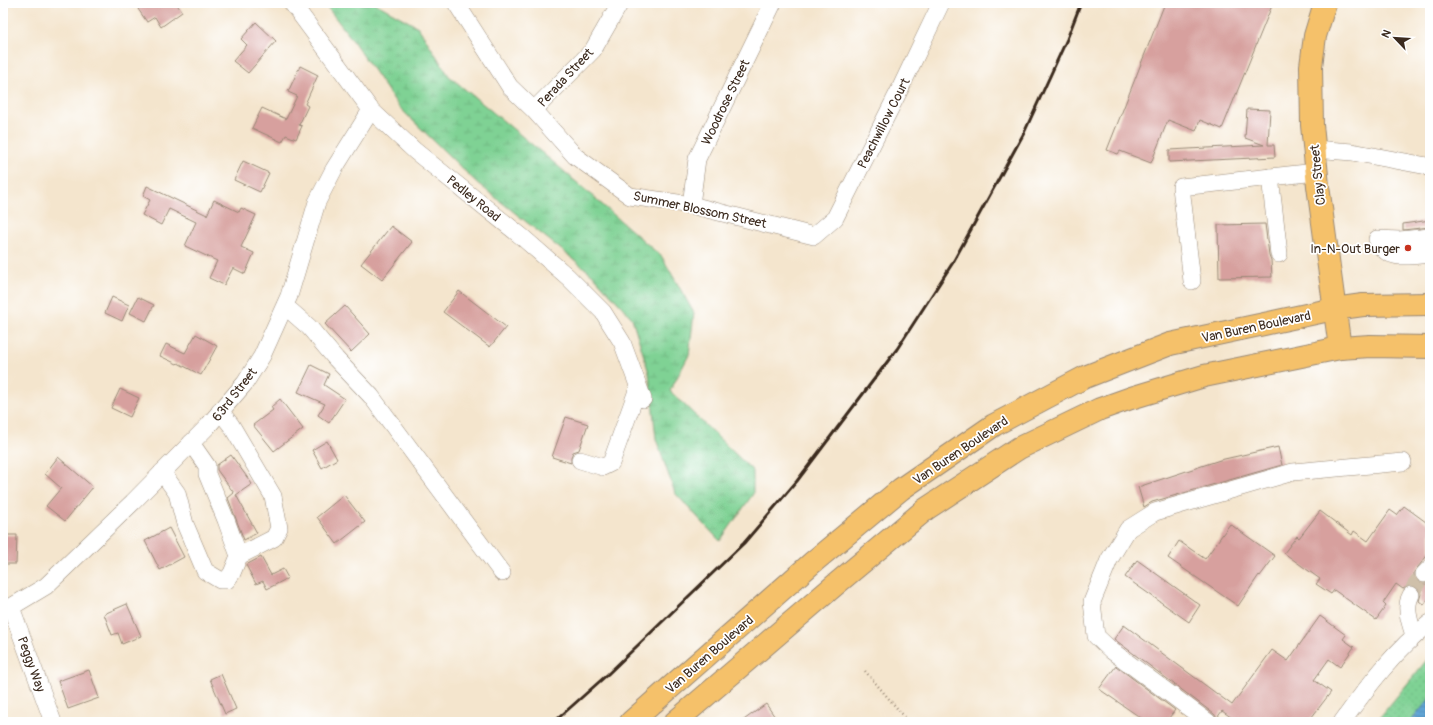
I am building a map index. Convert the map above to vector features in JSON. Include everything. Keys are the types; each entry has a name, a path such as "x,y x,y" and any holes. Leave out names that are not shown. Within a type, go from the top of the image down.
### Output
{"main road":[{"name":"Clay Street","path":"1325,3 1315,36 1311,66 1312,125 1316,172 1340,348"},
{"name":"Van Buren Boulevard","path":"631,722 812,563 901,489 994,425 1085,377 1170,344 1334,309 1363,305 1430,304"},
{"path":"675,722 926,509 1019,448 1100,409 1204,376 1340,348 1370,346 1430,347"}],"street":[{"name":"Pedley Road","path":"292,3 371,110 415,151 521,236 568,277 604,312 622,342 641,394 611,463 603,467 580,460"},
{"name":"Summer Blossom Street","path":"456,3 510,87 534,110 575,156 630,196 691,205 814,236"},
{"name":"Perada Street","path":"534,110 592,50 620,3"},
{"name":"Woodrose Street","path":"691,205 697,159 773,3"},
{"name":"Peachwillow Court","path":"814,236 835,218 900,90 941,3"},
{"name":"63rd Street","path":"7,608 46,586 191,443 245,384 262,356 285,306 317,202 334,169 371,110"},
{"path":"1314,149 1367,154 1427,166 1430,168"},
{"path":"1192,281 1181,187 1316,172"},
{"path":"1270,177 1279,254"},
{"path":"1430,237 1400,240 1377,239 1379,246 1387,254 1396,256 1430,254"},
{"path":"285,306 309,327 336,359 371,396 502,573"},
{"path":"162,472 177,493 185,524 205,571 220,580 227,580 232,573 239,556 274,538 278,528 274,496 231,425 220,411"},
{"path":"191,443 207,466 207,474 239,556"},
{"path":"1208,722 1112,651 1096,636 1092,602 1109,560 1128,529 1155,512 1293,472 1403,462"},
{"path":"1410,595 1408,600 1409,621 1414,635"},
{"name":"Peggy Way","path":"7,608 53,722"},
{"path":"1342,722 1363,693 1414,635 1430,622"}],"path":[{"path":"865,671 909,722"}],"green space":[{"path":"324,3 375,3 418,27 449,76 558,166 662,257 694,313 689,355 670,391 753,471 753,494 720,541 675,493 656,439 649,373 632,318 592,274 476,182 399,107 351,38"},
{"path":"1430,656 1430,722 1376,722"}],"water":[{"path":"1430,698 1430,722 1410,722"}],"building":[{"path":"146,3 176,3 182,12 161,27 155,17 147,22 138,9"},
{"path":"1165,3 1273,3 1222,129 1200,120 1196,131 1168,120 1151,163 1120,151 1118,154 1107,150"},
{"path":"256,22 276,41 248,73 233,61 247,45 241,39"},
{"path":"300,66 318,75 305,104 308,106 299,125 302,126 296,139 286,135 282,142 252,128 262,108 286,119 297,96 288,92"},
{"path":"1247,109 1270,110 1268,145 1274,145 1275,157 1169,162 1169,150 1264,145 1245,138"},
{"path":"243,161 269,173 260,192 234,180"},
{"path":"147,186 207,215 214,200 239,212 241,208 256,215 241,247 254,253 245,274 233,268 224,285 209,278 217,261 185,246 196,222 169,209 161,225 142,215 150,200 143,196"},
{"path":"1430,220 1430,227 1403,230 1403,224"},
{"path":"1265,224 1271,260 1272,277 1219,278 1218,225"},
{"path":"391,226 412,242 382,280 361,264"},
{"path":"459,291 506,327 490,347 443,312"},
{"path":"112,297 129,305 122,321 105,313"},
{"path":"138,297 154,305 146,321 130,313"},
{"path":"345,306 370,334 351,352 325,324"},
{"path":"196,334 217,346 201,375 178,363 177,364 160,356 166,344 185,353"},
{"path":"311,365 329,374 324,385 345,399 329,423 318,415 325,404 298,392"},
{"path":"120,389 139,398 130,417 111,408"},
{"path":"280,399 303,429 274,451 253,425 273,410 271,407"},
{"path":"566,417 588,424 579,450 573,452 571,463 552,457"},
{"path":"327,441 337,459 322,468 312,450"},
{"path":"1278,447 1282,465 1152,502 1144,507 1138,487 1220,460"},
{"path":"231,455 252,484 236,495 257,533 244,540 228,498 234,493 217,470 217,465"},
{"path":"58,457 93,487 65,521 46,506 61,488 45,474"},
{"path":"344,495 365,522 337,544 317,517"},
{"path":"1404,506 1430,525 1430,552 1414,572 1414,577 1417,581 1422,584 1430,582 1430,596 1424,605 1419,601 1421,594 1419,589 1415,586 1410,585 1403,589 1396,584 1383,603 1386,606 1376,620 1334,590 1331,594 1316,584 1320,579 1284,553 1297,536 1299,538 1320,511 1352,535 1354,531 1368,541 1390,510 1397,515"},
{"path":"1230,524 1275,556 1260,576 1259,575 1238,606 1168,558 1179,541 1205,559"},
{"path":"169,528 184,557 160,570 145,541"},
{"path":"3,535 17,535 16,564 3,564"},
{"path":"261,557 271,575 283,569 288,578 267,589 263,581 256,584 246,565"},
{"path":"1137,560 1200,605 1189,622 1125,577"},
{"path":"127,604 141,636 122,644 118,633 112,635 104,614"},
{"path":"1320,616 1346,635 1343,639 1354,647 1340,667 1329,659 1314,680 1331,692 1308,722 1238,722 1222,711 1217,718 1214,714 1114,639 1124,625 1232,705 1272,650 1288,661"},
{"path":"1116,666 1175,710 1166,722 1147,722 1099,689"},
{"path":"89,670 99,698 68,709 58,681"},
{"path":"221,674 236,709 225,714 210,679"},
{"path":"766,704 775,717 767,722 741,722"}],"tunnel":[{"path":"1411,595 1416,584 1424,574"}],"railway":[{"path":"554,722 608,674 744,543 797,481 897,349 952,264 1024,133 1067,39 1081,3"}],"place":[{"name":"In-N-Out Burger","path":"1408,248"}]}
